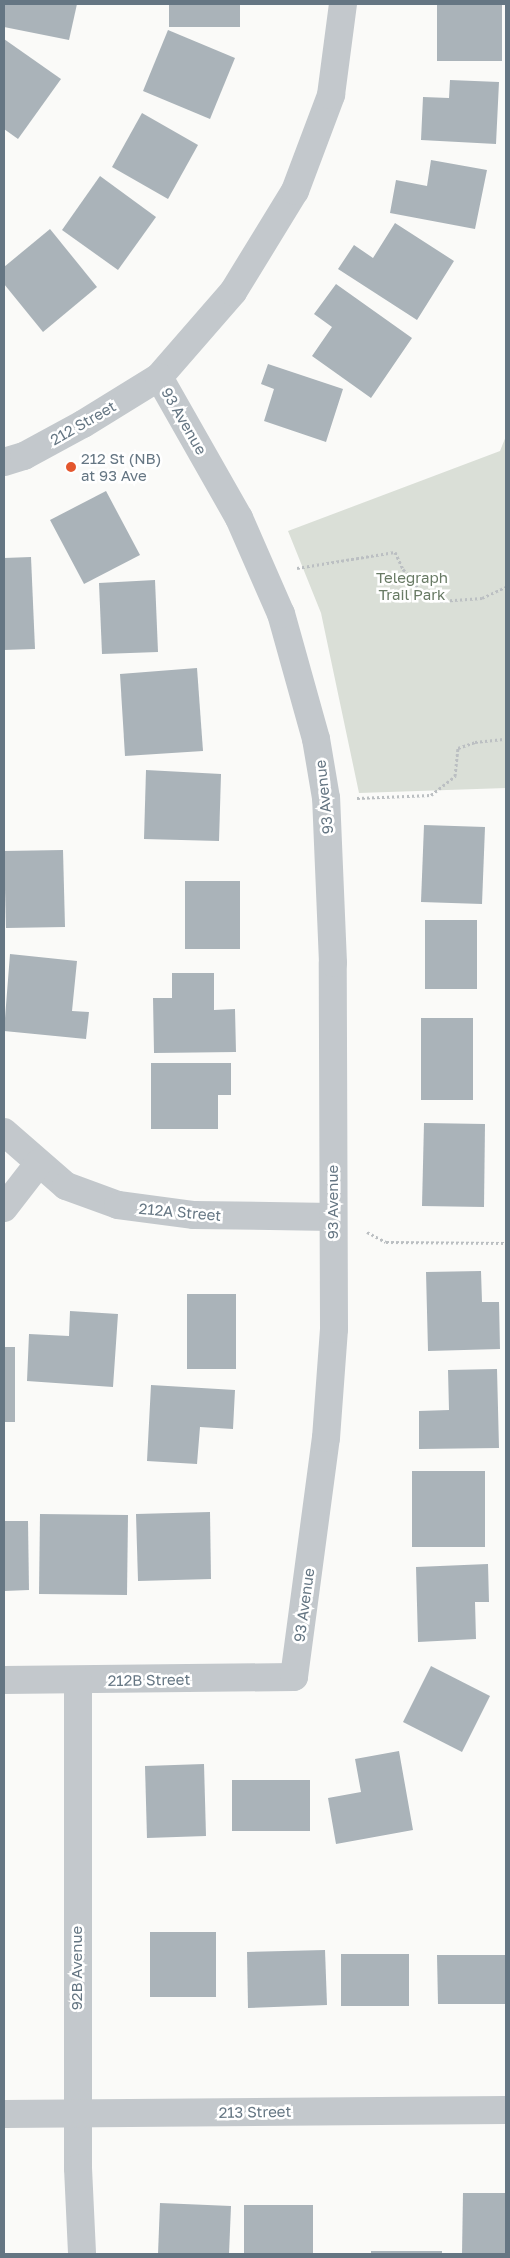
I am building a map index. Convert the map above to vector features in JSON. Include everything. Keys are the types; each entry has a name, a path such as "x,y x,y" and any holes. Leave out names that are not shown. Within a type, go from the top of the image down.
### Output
{"street":[{"name":"93 Avenue","path":"294,1677 332,1380 333,963 326,798 300,672 264,573 239,518 159,377 234,292 295,192 331,95 343,4"},
{"name":"212 Street","path":"4,462 24,456 83,424 159,377"},
{"name":"212A Street","path":"4,1132 38,1164 66,1186 89,1196 150,1212 333,1217"},
{"path":"4,1208 38,1164"},
{"name":"212B Street","path":"4,1680 78,1681 294,1677"},
{"name":"92B Avenue","path":"78,1681 78,2114 82,2254"},
{"name":"213 Street","path":"4,2114 506,2110"}],"path":[{"path":"264,573 394,552 403,569 419,589 440,601 482,598 506,587"},
{"path":"326,798 431,795 454,776 458,748 475,742 506,739"},
{"path":"333,1217 386,1242 506,1243"}],"green space":[{"name":"Telegraph Trail Park","path":"506,436 506,788 359,793 321,613 288,531 500,451"}],"building":[{"path":"4,4 77,4 69,40 4,27"},
{"path":"169,4 240,4 240,27 169,27"},
{"path":"437,4 502,4 502,61 437,61"},
{"path":"168,30 235,58 210,119 143,91"},
{"path":"4,39 61,79 18,139 4,129"},
{"path":"450,80 499,82 496,144 421,140 423,97 449,98"},
{"path":"142,113 198,145 168,199 112,167"},
{"path":"431,160 487,170 475,229 390,213 396,180 427,186"},
{"path":"100,176 156,217 118,270 62,230"},
{"path":"395,223 454,261 417,320 338,269 354,245 373,258"},
{"path":"50,229 97,287 43,332 4,284 4,267"},
{"path":"336,284 412,338 371,398 312,356 332,327 314,314"},
{"path":"268,364 343,389 326,442 264,421 274,389 261,384"},
{"path":"106,491 140,555 84,584 50,520"},
{"path":"31,557 35,649 4,650 4,558"},
{"path":"155,580 158,652 102,654 99,583"},
{"path":"197,668 203,751 125,756 120,674"},
{"path":"146,770 221,774 219,841 144,839"},
{"path":"424,825 485,827 482,904 421,902"},
{"path":"63,850 65,927 6,928 4,851"},
{"path":"185,881 240,881 240,949 185,949"},
{"path":"425,920 477,920 477,989 425,989"},
{"path":"10,954 77,961 72,1011 89,1012 86,1039 4,1031"},
{"path":"172,973 214,973 214,1010 235,1009 236,1052 154,1053 153,998 172,998"},
{"path":"421,1018 473,1018 473,1100 421,1100"},
{"path":"151,1063 231,1063 231,1095 218,1095 218,1129 151,1129"},
{"path":"424,1123 485,1124 484,1207 422,1206"},
{"path":"481,1271 482,1302 499,1302 500,1349 428,1351 426,1272"},
{"path":"187,1294 236,1294 236,1369 187,1369"},
{"path":"70,1311 118,1314 113,1387 27,1381 29,1334 69,1336"},
{"path":"4,1347 15,1347 15,1422 4,1422"},
{"path":"497,1369 499,1448 419,1449 419,1411 449,1410 448,1370"},
{"path":"151,1385 235,1390 233,1429 200,1427 197,1464 147,1461"},
{"path":"412,1471 485,1471 485,1547 412,1547"},
{"path":"210,1512 211,1579 138,1581 136,1514"},
{"path":"40,1514 128,1515 127,1595 39,1594"},
{"path":"4,1521 28,1521 29,1590 4,1591"},
{"path":"488,1564 489,1602 475,1602 476,1639 418,1642 416,1567"},
{"path":"431,1666 490,1696 462,1752 403,1722"},
{"path":"399,1751 413,1830 336,1844 328,1798 361,1792 355,1759"},
{"path":"204,1764 206,1836 147,1838 145,1766"},
{"path":"232,1780 310,1780 310,1831 232,1831"},
{"path":"150,1932 216,1932 216,1997 150,1997"},
{"path":"325,1950 327,2005 248,2008 247,1952"},
{"path":"341,1954 409,1954 409,2006 341,2006"},
{"path":"437,1955 506,1955 506,2004 438,2004"},
{"path":"463,2193 506,2193 506,2254 462,2254"},
{"path":"160,2203 231,2206 229,2254 158,2254"},
{"path":"244,2205 313,2205 313,2253 244,2253"},
{"path":"371,2251 442,2251 442,2254 371,2254"}],"place":[{"name":"212 St (NB) at 93 Ave","path":"71,467"}]}
